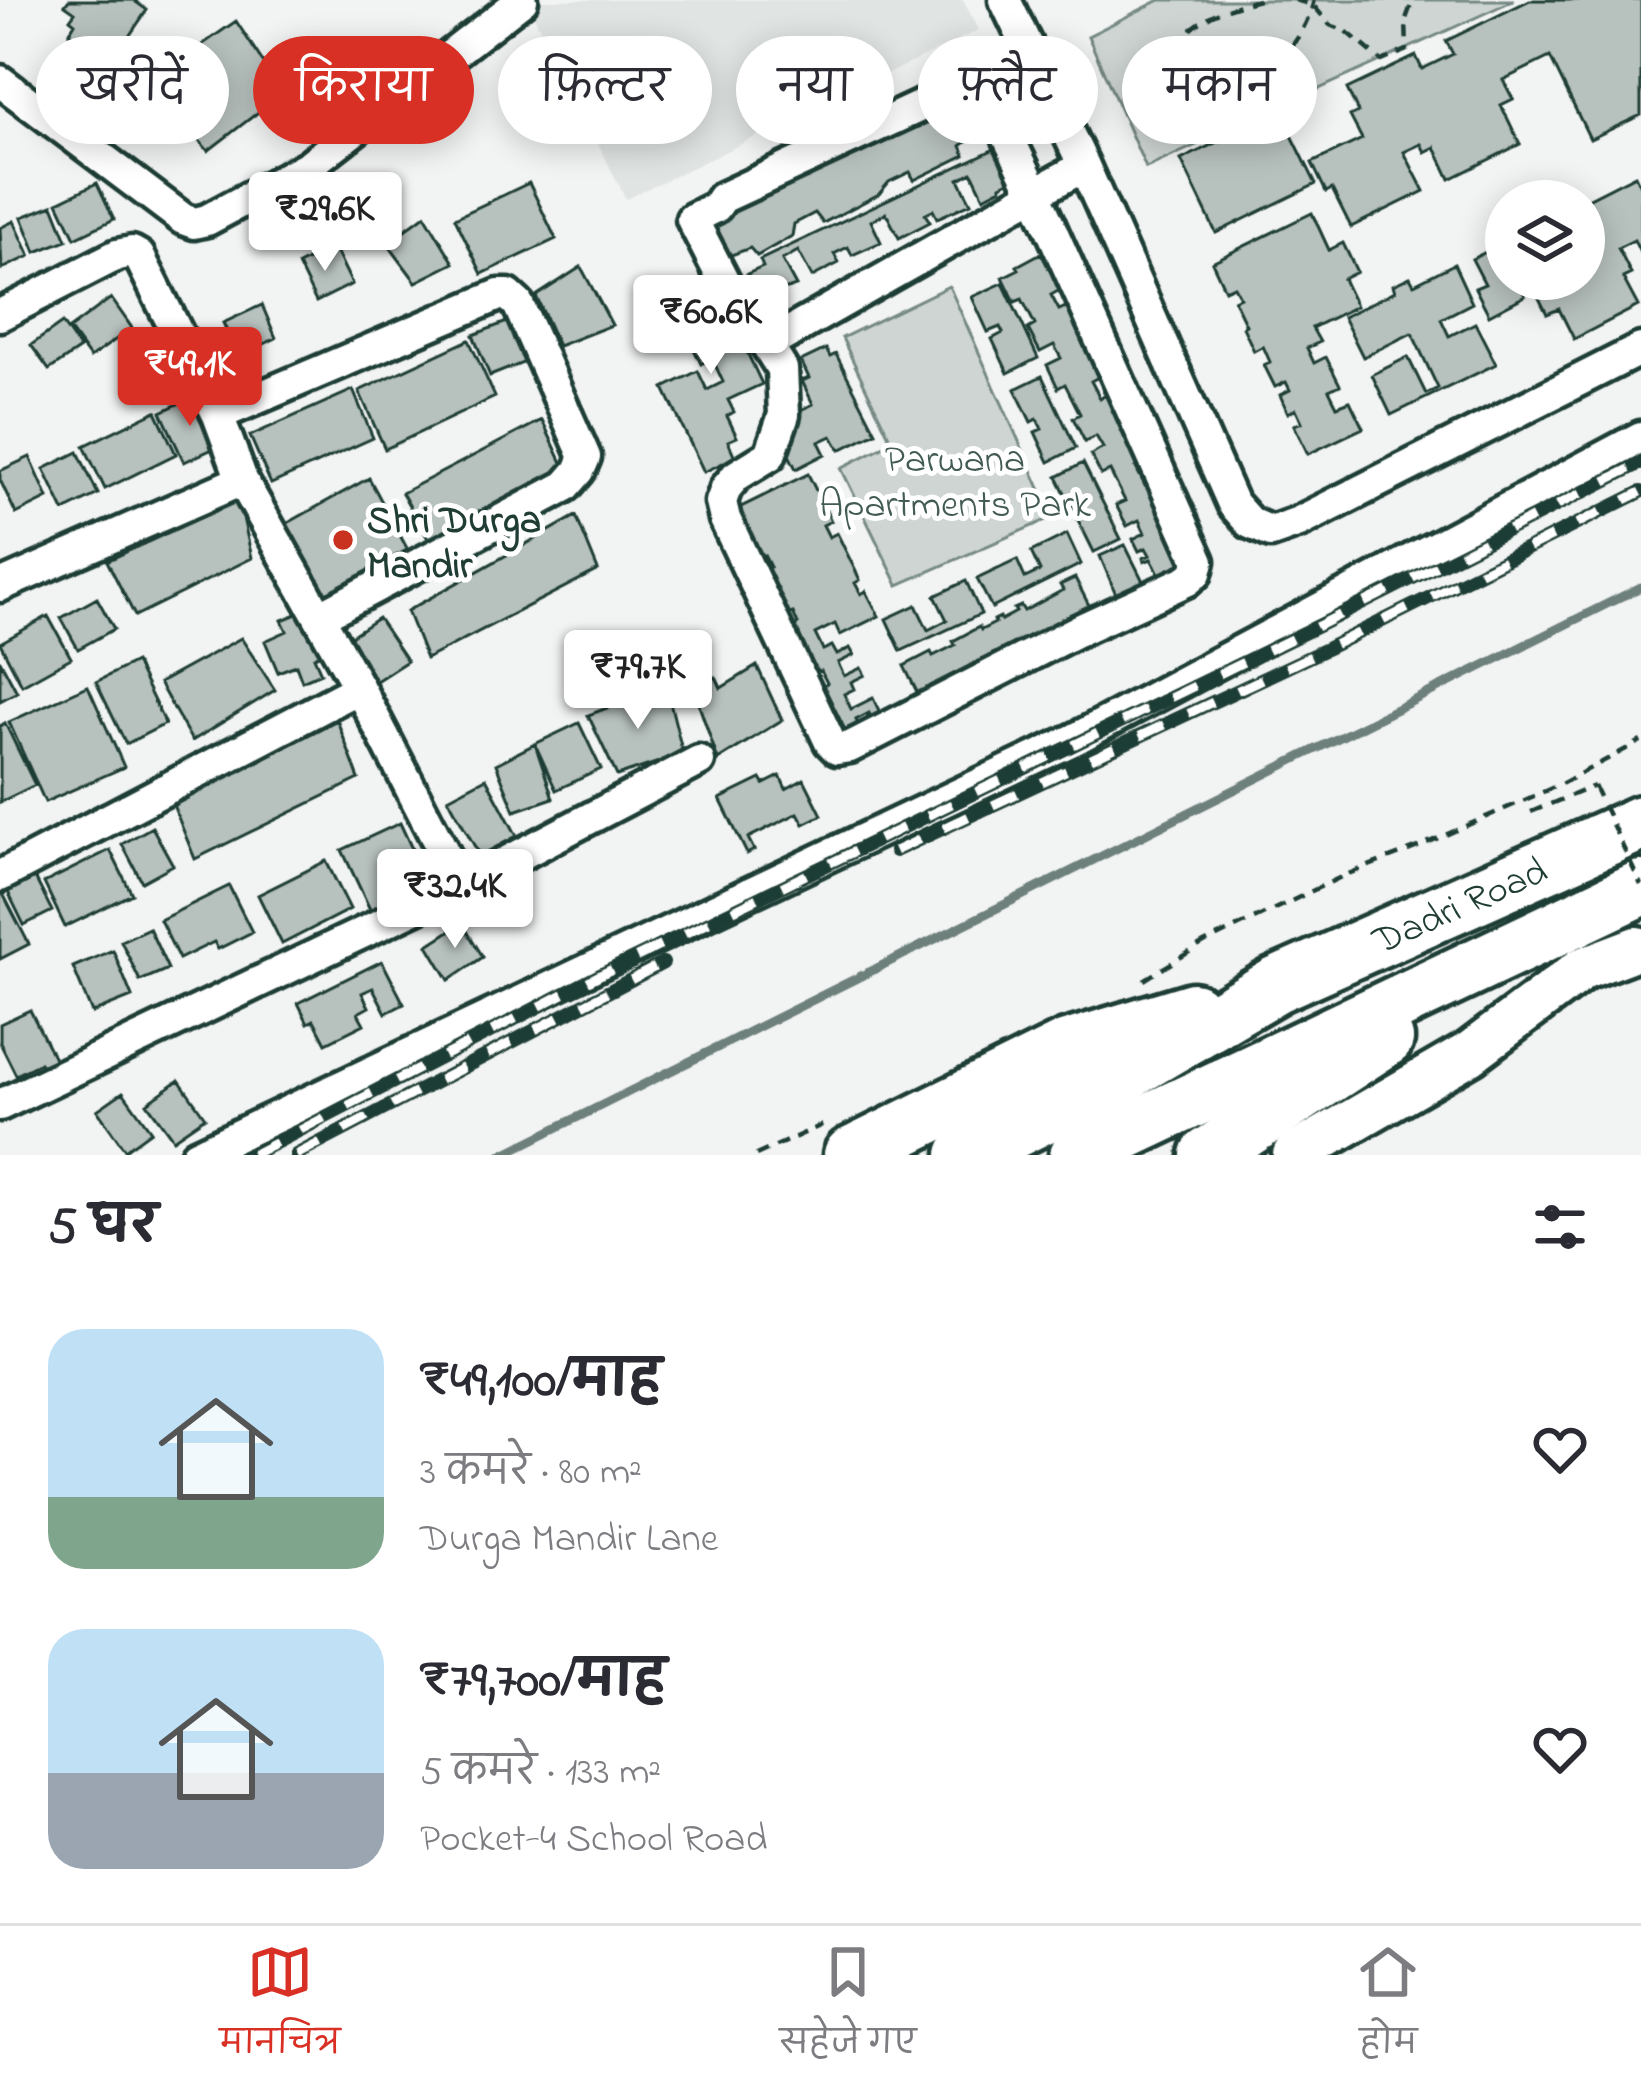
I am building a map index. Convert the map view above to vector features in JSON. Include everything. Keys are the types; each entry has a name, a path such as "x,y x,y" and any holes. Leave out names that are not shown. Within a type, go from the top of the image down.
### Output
{"highway":[{"name":"Dadri Road","path":"1276,985 1641,823"},
{"name":"Dadri Road","path":"1558,926 1641,886"},
{"path":"1077,1155 1558,926"},
{"path":"1208,1155 1558,926"},
{"path":"843,1137 1067,1048 1276,985"},
{"path":"965,1155 1104,1086 1276,985"}],"street":[{"path":"0,81 194,223 308,166 522,0"},
{"path":"1005,0 1233,504 1250,523 1271,532 1299,522 1641,349"},
{"path":"975,83 985,89 1035,193 1199,561 1196,572 850,747 837,749 724,519 721,502 736,476 770,455 784,415 782,368 767,345 730,293 692,219 716,207 722,198 975,83"},
{"path":"767,345 1084,166"},
{"path":"0,315 117,255 132,252 139,256 218,415 242,480 461,886"},
{"path":"218,415 499,295 508,295 518,304 586,457 580,471 566,485 319,617"},
{"path":"196,1155 1075,739 1641,436"},
{"path":"0,586 242,480"},
{"path":"0,876 358,688"},
{"path":"0,1105 461,886 699,761"},
{"path":"1294,1155 1470,1053 1582,968 1641,950"}],"path":[{"path":"1259,0 1224,9 1182,34 1164,65 1167,77 1182,88 1231,86 1262,73 1288,55 1313,3"},
{"path":"1295,0 1313,3 1330,25 1346,31 1382,61 1407,50 1406,19 1414,0"},
{"path":"1134,984 1204,943 1342,876 1561,784 1641,741"},
{"path":"1531,812 1594,786 1641,886"},
{"path":"755,1155 843,1137"}],"shaded area":[{"path":"537,0 963,0 979,30 966,36 918,36 918,59 894,71 894,36 736,36 736,144 741,144 626,199 598,144 712,144 712,36 544,36 529,6"}],"green space":[{"path":"1160,0 1514,0 1317,90 1317,36 1122,36 1122,113 1098,59 1098,36 1088,36"},
{"path":"1135,144 1199,144 1146,168"},
{"name":"Parwana Apartments Park","path":"949,286 1053,517 898,585 841,468 892,442 842,338"}],"building":[{"path":"69,0 137,0 147,10 129,36 74,36 69,33 75,12 65,5"},
{"path":"1530,0 1641,0 1641,115 1590,139 1550,57 1503,80 1513,99 1501,105 1520,144 1450,179 1435,147 1425,152 1421,144 1404,152 1424,191 1351,227 1312,163 1362,139 1350,116 1358,112 1347,89 1416,56 1422,69 1453,54 1446,41"},
{"path":"236,21 253,47 253,116 229,135 229,36 214,36"},
{"path":"918,122 918,144 964,144 965,155 914,180 910,172 889,182 879,194 823,223 815,213 794,224 792,236 757,256 750,248 718,260 699,225 871,144 894,144 894,133"},
{"path":"1005,144 1018,177 984,197 972,172 959,179 971,203 937,218 933,210 925,214 930,222 899,238 886,213 871,221 881,242 852,255 848,247 834,254 839,263 812,277 798,251 782,260 796,286 764,297 760,288 755,291 747,274 763,267 760,260"},
{"path":"1213,144 1296,144 1316,184 1216,233 1181,160"},
{"path":"1635,175 1641,188 1641,255 1634,240 1618,248 1631,274 1623,278 1638,306 1574,339 1559,309 1547,314 1540,300 1605,300 1605,190"},
{"path":"97,183 114,219 75,238 58,202"},
{"path":"529,183 556,239 482,274 455,218"},
{"path":"53,205 67,240 36,252 22,217"},
{"path":"1312,213 1329,250 1343,243 1357,272 1343,279 1356,306 1312,328 1320,342 1307,348 1314,363 1326,357 1340,385 1329,390 1337,406 1350,401 1363,428 1308,454 1294,425 1302,422 1296,409 1288,413 1280,395 1290,390 1286,382 1275,387 1264,365 1270,362 1263,346 1254,351 1243,327 1234,300 1240,297 1234,286 1225,290 1212,262"},
{"path":"425,215 454,263 416,282 387,243"},
{"path":"14,221 30,256 2,269 0,228"},
{"path":"334,247 352,284 316,302 298,265"},
{"path":"1485,252 1485,284 1472,259"},
{"path":"1041,253 1060,290 1051,295 1059,310 1068,306 1102,375 1091,381 1100,398 1111,393 1146,463 1136,468 1145,486 1154,481 1193,558 1160,575 1151,559 1144,562 1150,555 1146,548 1139,551 1133,539 1145,533 1139,520 1127,526 1116,505 1125,501 1110,471 1101,475 1091,455 1103,448 1096,436 1085,442 1073,418 1080,414 1065,384 1058,388 1047,365 1061,358 1054,345 1040,352 1028,329 1035,325 1022,299 1015,302 1003,277"},
{"path":"1454,264 1472,303 1441,319 1449,336 1475,323 1496,364 1391,415 1372,375 1408,357 1426,394 1438,388 1412,333 1363,357 1343,317 1395,291 1393,285 1410,277 1414,284"},
{"path":"581,267 612,325 558,346 536,296"},
{"path":"714,282 762,384 728,400 734,412 727,416 737,437 728,441 735,457 704,472 664,388 698,371 707,390 723,382 712,358 701,364 676,311 684,307 680,299"},
{"path":"1003,283 1038,358 1008,373 992,339 1003,333 1000,327 988,332 972,297"},
{"path":"1485,284 1485,300 1517,300 1489,315 1475,288"},
{"path":"111,298 132,328 90,358 69,329"},
{"path":"262,305 276,338 252,350 246,338 233,344 223,323"},
{"path":"512,320 528,361 490,376 473,335"},
{"path":"62,323 80,349 49,370 31,345"},
{"path":"221,340 244,374 216,388 199,354"},
{"path":"469,340 495,397 385,449 359,391"},
{"path":"826,349 830,357 836,354 876,432 840,450 832,436 819,442 825,454 796,469 780,437 797,429 790,416 813,404 802,381 809,378 801,361"},
{"path":"1042,376 1076,448 1049,462 1035,432 1042,429 1037,419 1031,422 1015,389"},
{"path":"353,390 373,438 271,484 250,436"},
{"path":"195,396 219,446 184,462 161,412"},
{"path":"156,411 176,454 105,489 84,446"},
{"path":"542,420 566,471 430,542 402,493"},
{"path":"78,452 98,494 64,511 44,469"},
{"path":"30,457 48,498 16,514 0,471"},
{"path":"1083,463 1121,539 1094,552 1077,518 1084,515 1080,506 1073,509 1057,477"},
{"path":"808,474 831,521 823,525 829,537 837,533 860,580 855,583 861,594 866,591 879,616 840,635 835,624 815,634 823,650 832,646 837,655 850,648 854,655 838,663 844,676 861,668 865,675 851,682 854,689 844,694 851,709 873,698 883,719 874,723 869,713 856,720 861,730 852,734 845,730 823,685 827,683 821,671 816,672 794,627 798,624 793,613 788,615 765,569 770,567 764,555 759,558 735,510"},
{"name":"Shri Durga Mandir","path":"369,478 409,552 317,603 277,529"},
{"path":"239,500 252,558 135,616 107,561"},
{"path":"576,516 598,570 426,659 407,611"},
{"path":"1067,534 1081,564 992,608 977,579 1017,560 1025,578 1040,571 1031,552"},
{"path":"1125,545 1146,587 1118,599 1100,556"},
{"path":"1075,578 1093,613 922,702 904,666 955,645 953,641 1001,620 1014,609 1021,606 1024,611"},
{"path":"966,581 981,614 901,651 886,619 916,605 928,630 947,620 935,596"},
{"path":"97,598 114,629 78,649 61,618"},
{"path":"304,611 321,654 314,657 321,673 302,681 296,665 278,672 265,641 287,631 282,620"},
{"path":"48,616 71,658 22,685 0,643"},
{"path":"378,618 407,661 373,683 345,640"},
{"path":"241,638 275,690 192,741 159,683"},
{"path":"0,660 17,692 0,701"},
{"path":"135,662 165,724 126,744 96,682"},
{"path":"757,666 782,720 718,760 693,688 716,677 721,688"},
{"path":"88,686 124,767 45,802 9,722"},
{"path":"666,686 683,754 617,776 588,715"},
{"path":"337,720 359,779 195,859 173,805"},
{"path":"5,723 35,785 0,802 0,726"},
{"path":"579,723 601,769 556,790 535,744"},
{"path":"535,744 553,798 515,811 496,764"},
{"path":"780,776 786,789 804,779 822,815 804,824 798,813 748,838 754,850 747,854 720,799 761,779 764,784"},
{"path":"486,778 517,836 480,856 448,798"},
{"path":"400,823 431,890 373,916 342,850"},
{"path":"152,827 173,865 142,882 122,844"},
{"path":"110,850 132,894 65,927 44,883"},
{"path":"326,861 350,909 282,944 258,895"},
{"path":"31,870 52,911 24,925 4,884"},
{"path":"229,886 252,932 218,949 214,942 179,959 160,920"},
{"path":"0,888 29,944 0,959"},
{"path":"462,923 483,957 449,980 428,945"},
{"path":"149,928 168,969 140,981 121,941"},
{"path":"113,950 132,997 92,1013 73,967"},
{"path":"382,961 404,1004 386,1013 373,988 362,993 369,1007 358,1013 364,1024 326,1043 298,1003"},
{"path":"30,1010 60,1070 47,1076 40,1063 16,1075 0,1043 0,1024"},
{"path":"179,1080 205,1117 173,1139 147,1103"},
{"path":"123,1092 151,1131 125,1150 97,1110"}],"waterway":[{"path":"502,1155 1641,587"}],"railway":[{"path":"252,1155 602,974 1320,625 1641,463"},
{"path":"895,851 1328,648 1641,492"},
{"path":"296,1155 663,963"}],"place":[{"name":"Shri Durga Mandir","path":"343,540"}]}
